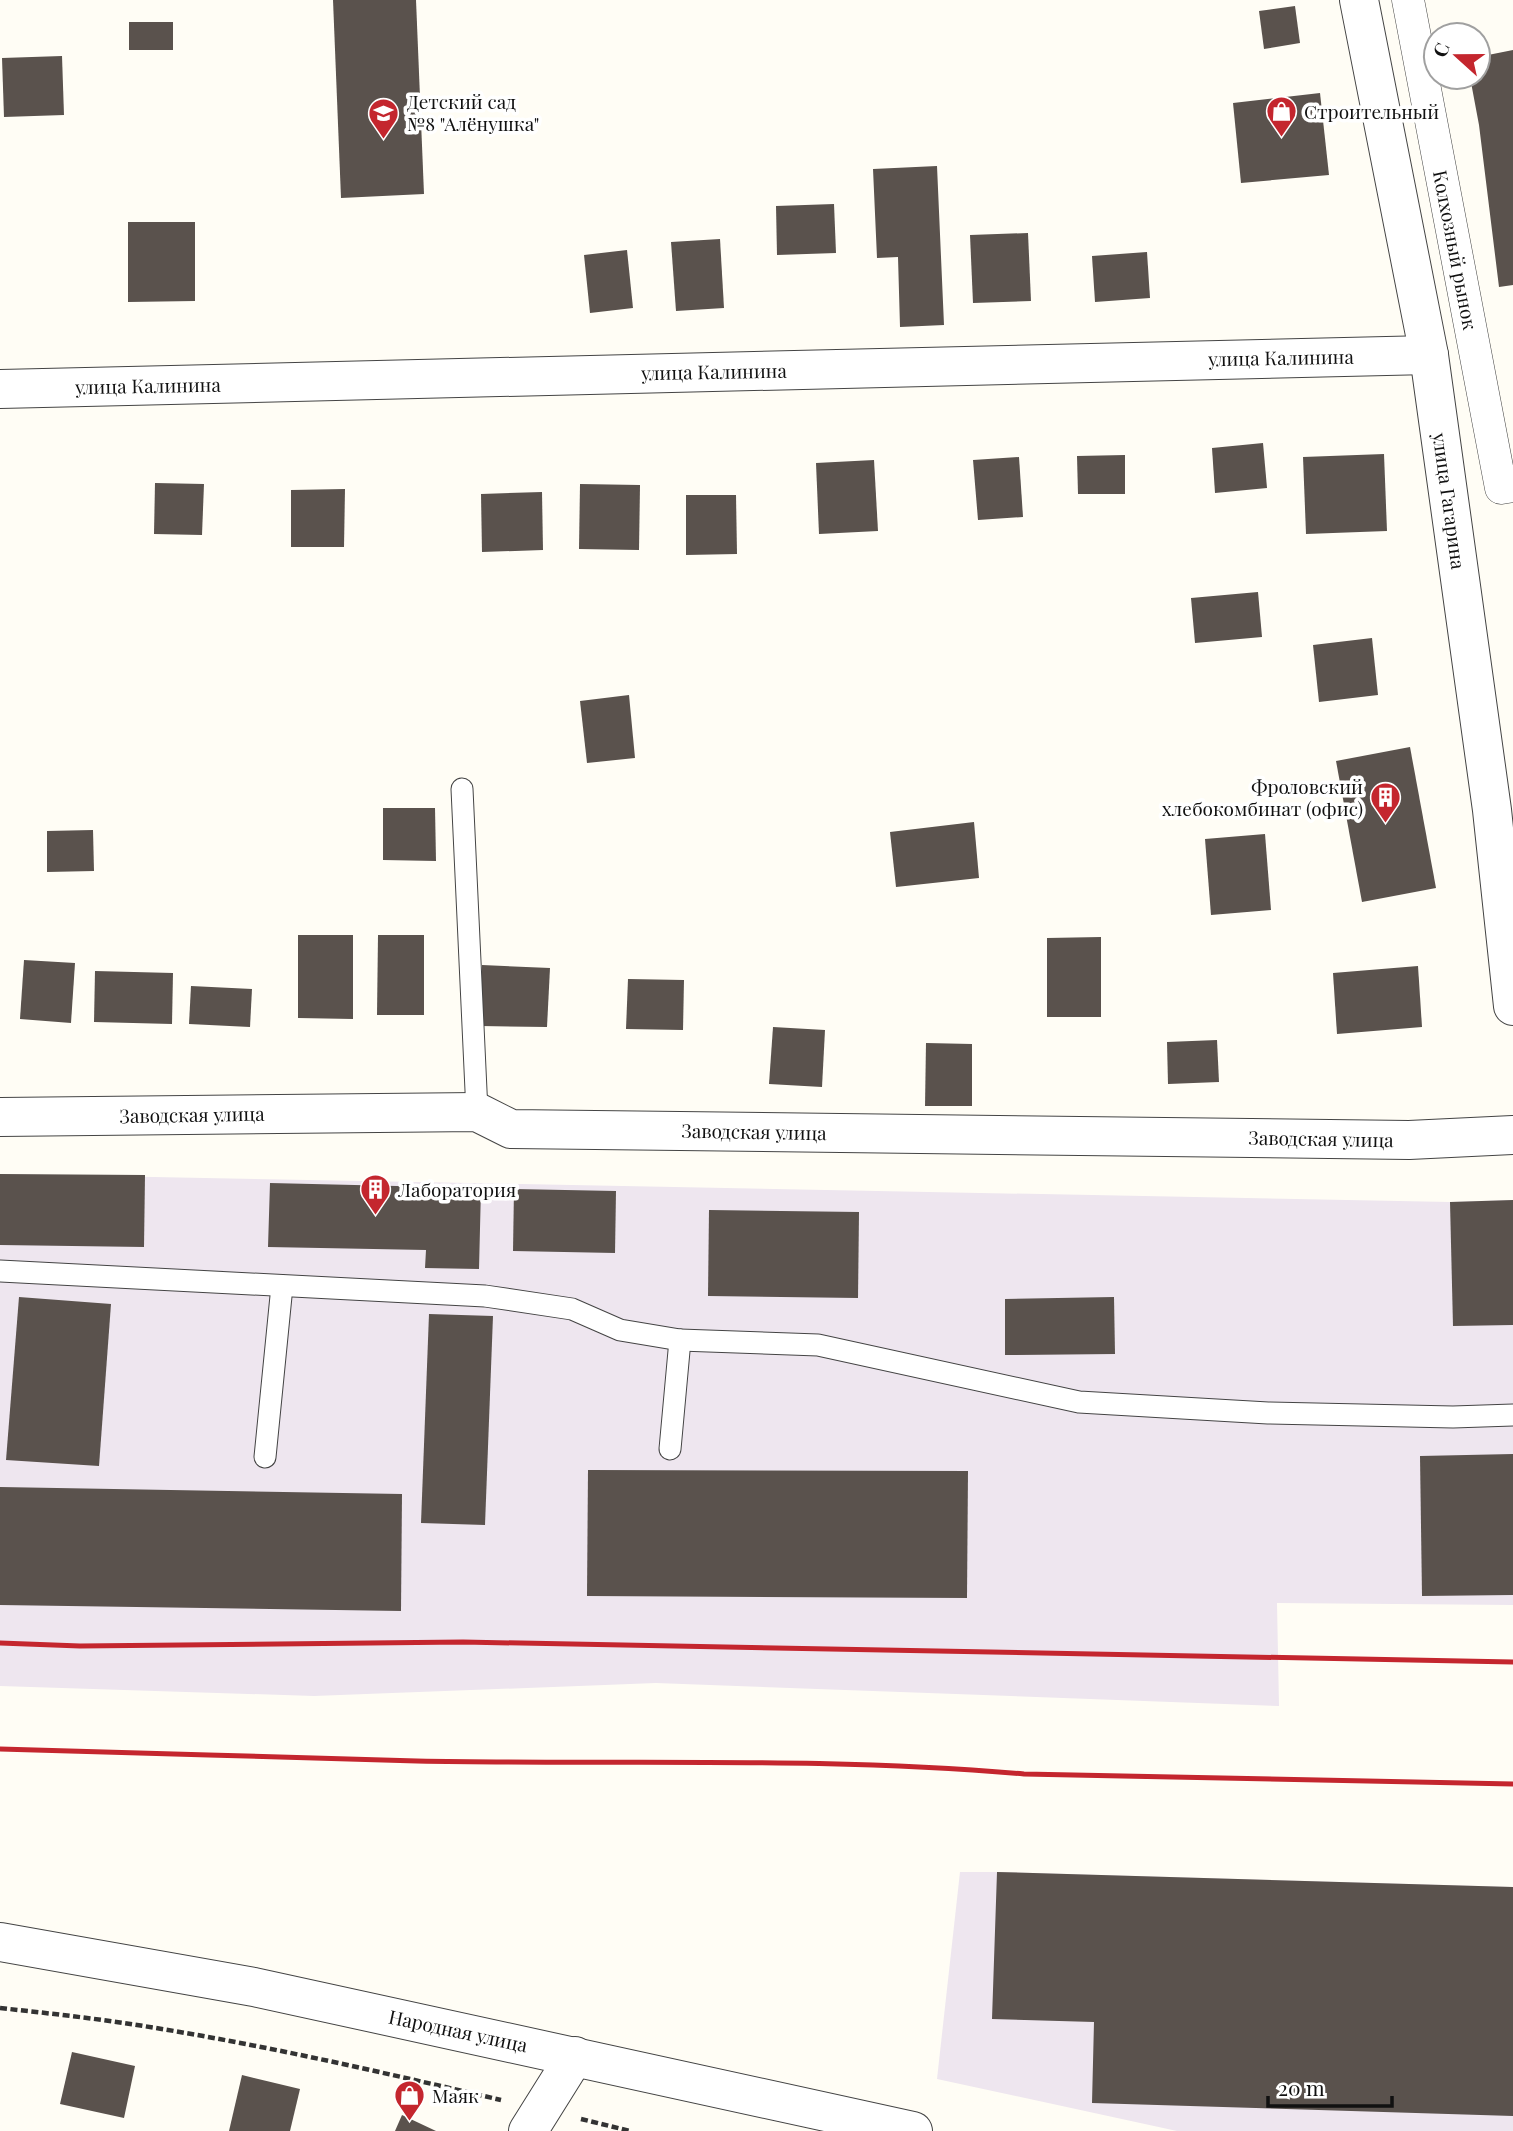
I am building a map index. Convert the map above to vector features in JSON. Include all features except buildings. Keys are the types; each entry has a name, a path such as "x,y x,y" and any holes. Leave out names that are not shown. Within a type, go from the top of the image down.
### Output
{"street":[{"name":"улица Гагарина","path":"1359,0 1429,355 1502,809 1513,1006"},
{"name":"Колхозный рынок","path":"1408,0 1501,488 1513,486"},
{"name":"улица Калинина","path":"0,389 1429,355"},
{"name":"Заводская улица","path":"0,1118 477,1112 510,1129 1409,1140 1513,1135"},
{"name":"Народная улица","path":"0,1942 254,1987 913,2131"},
{"path":"535,2120 575,2056"}],"lane":[{"path":"463,789 477,1112"},
{"path":"0,1271 485,1296 572,1309 620,1330 680,1340 818,1345 1079,1402 1268,1413 1453,1417 1513,1415"},
{"path":"265,1457 282,1286"},
{"path":"670,1449 680,1340"}],"path":[{"path":"0,2008 137,2025 218,2039 377,2071 535,2120 630,2131"}],"shaded area":[{"path":"0,1174 1450,1202 1513,1200 1513,1605 1277,1603 1279,1706 656,1683 314,1696 0,1686"},
{"path":"960,1872 1513,1887 1513,2131 1177,2131 937,2079"}],"railway":[{"path":"0,1643 80,1646 463,1642 1513,1662"},
{"path":"0,1749 417,1761 796,1763 948,1768 1024,1774 1513,1784"}],"place":[{"name":"Строительный","path":"1281,139"},
{"name":"Детский сад №8 \"Алёнушка\"","path":"384,140"},
{"name":"Фроловский хлебокомбинат (офис)","path":"1386,825"},
{"name":"Лаборатория","path":"375,1217"},
{"name":"Маяк","path":"409,2123"}]}
